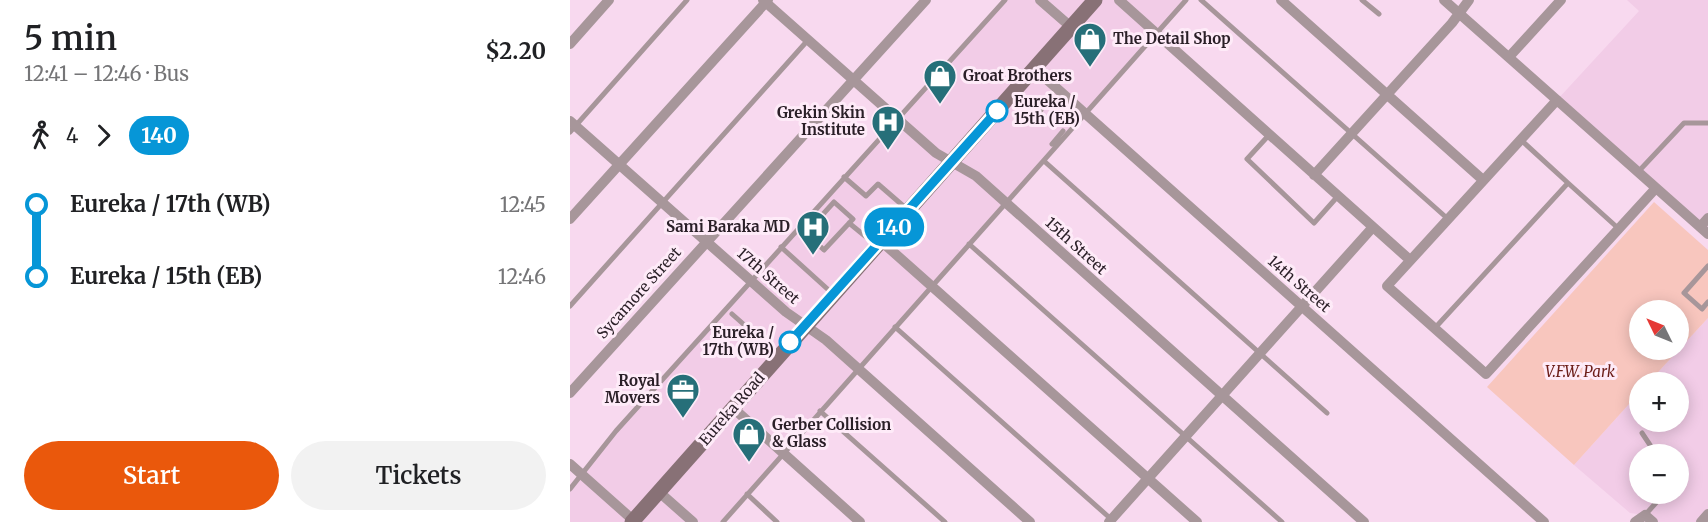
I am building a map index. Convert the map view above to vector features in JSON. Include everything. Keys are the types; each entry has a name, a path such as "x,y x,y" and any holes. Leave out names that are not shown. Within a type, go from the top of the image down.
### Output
{"main road":[{"name":"Eureka Road","path":"633,521 1095,0"}],"street":[{"path":"570,44 609,0"},
{"name":"Sycamore Street","path":"570,393 926,0"},
{"path":"1040,0 1071,27"},
{"path":"1119,0 1410,260"},
{"path":"1281,0 1484,180"},
{"path":"1444,0 1704,231 1708,218"},
{"path":"1314,175 1469,0"},
{"path":"1509,57 1561,0"},
{"path":"570,219 765,1"},
{"name":"15th Street","path":"765,1 936,153 972,173 1364,522"},
{"name":"14th Street","path":"1034,68 1544,522"},
{"path":"1557,100 1387,286 1434,329 1486,374 1656,188"},
{"name":"17th Street","path":"572,126 619,164 750,280 858,368 1030,522"},
{"path":"1112,521 1373,227"},
{"path":"880,244 932,286 1197,522"},
{"path":"732,407 860,522"},
{"path":"570,464 633,521"},
{"path":"658,492 693,522"},
{"path":"1701,522 1708,514"},
{"path":"1635,522 1649,519"}],"lane":[{"path":"572,126 687,0"},
{"path":"570,489 608,440 750,280 1005,0"},
{"path":"723,522 1186,0"},
{"path":"1201,0 1448,219"},
{"path":"1362,0 1379,14"},
{"path":"570,306 808,40"},
{"path":"1011,95 1034,117"},
{"path":"1029,123 1041,110"},
{"path":"1638,172 1684,123 1708,123"},
{"path":"1052,144 1064,130"},
{"path":"1269,135 1247,159 1314,223 1338,196"},
{"path":"1521,140 1619,229"},
{"path":"1044,161 1327,413"},
{"path":"844,177 866,196 878,184 909,211"},
{"path":"1434,329 1568,183"},
{"path":"834,202 853,219 849,223 824,250 806,233 834,202"},
{"path":"812,213 819,219"},
{"path":"849,223 880,244"},
{"path":"969,244 1282,522"},
{"path":"781,247 835,295"},
{"path":"1708,266 1684,293 1702,309 1708,302"},
{"path":"732,314 778,356"},
{"path":"895,327 1112,521"},
{"path":"820,411 945,522"},
{"path":"1642,433 1649,444"},
{"path":"747,494 777,522"},
{"path":"1649,519 1658,504"}],"shaded area":[{"path":"1005,0 1186,0 723,522 570,522 570,489 586,466"},
{"path":"1627,0 1708,0 1708,234 1557,100 1639,11"},
{"path":"1708,318 1708,522 1653,522 1645,515 1630,513 1574,465 1629,404 1629,432 1689,432 1689,372 1658,372 1669,360 1689,360 1689,339"}],"green space":[{"name":"V.F.W. Park","path":"1654,202 1708,250 1708,318 1689,339 1689,300 1629,300 1629,360 1669,360 1658,372 1629,372 1629,404 1574,465 1487,387"}],"bus line":[{"name":"140","path":"790,342 823,308 997,111"}],"place":[{"name":"The Detail Shop","path":"1090,68"},
{"name":"Groat Brothers","path":"940,105"},
{"name":"Eureka / 15th (EB)","path":"997,111"},
{"name":"Grekin Skin Institute","path":"888,151"},
{"name":"Sami Baraka MD","path":"813,256"},
{"name":"Eureka / 17th (WB)","path":"790,342"},
{"name":"Royal Movers","path":"683,419"},
{"name":"Gerber Collision & Glass","path":"749,463"}]}
